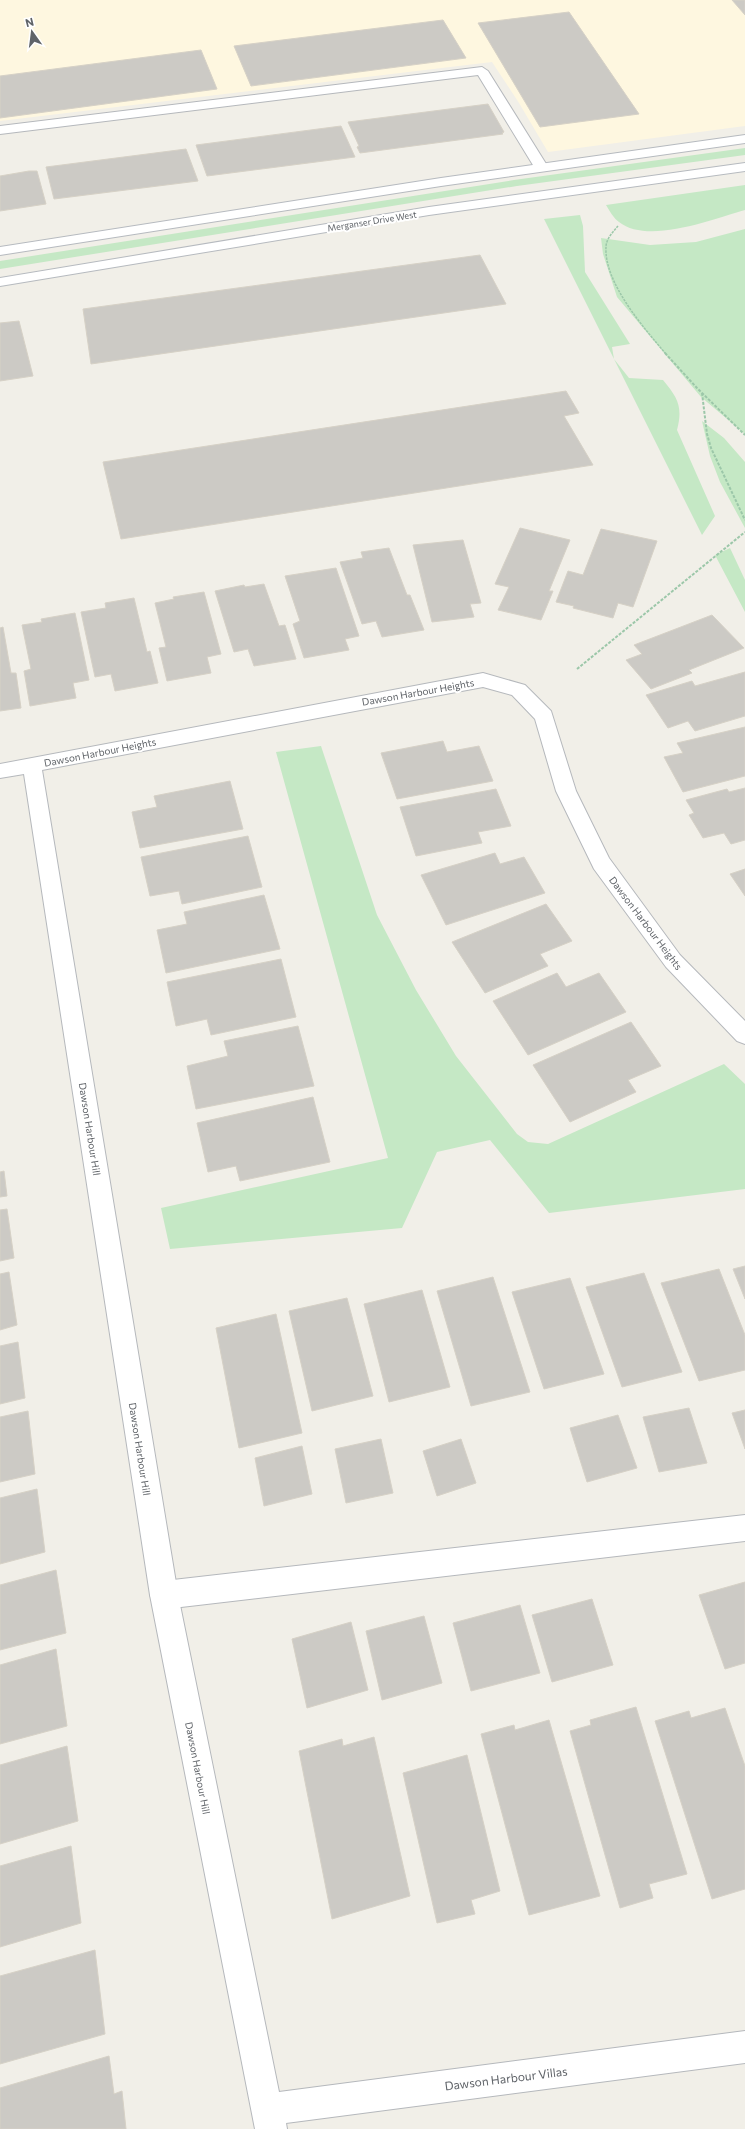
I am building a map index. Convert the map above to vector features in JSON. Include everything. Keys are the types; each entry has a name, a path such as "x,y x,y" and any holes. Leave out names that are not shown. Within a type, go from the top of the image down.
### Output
{"street":[{"path":"0,130 482,72 541,167"},
{"path":"0,251 541,167 745,139"},
{"name":"Merganser Drive West","path":"0,282 430,211 745,167"},
{"name":"Dawson Harbour Heights","path":"0,771 483,680 518,690 544,716 566,790 602,863 673,961 745,1035"},
{"name":"Dawson Harbour Hill","path":"32,765 164,1596 269,2119"},
{"path":"164,1596 745,1528"},
{"name":"Dawson Harbour Villas","path":"269,2119 745,2047"}],"path":[{"path":"618,226 611,235 606,247 606,259 625,301 636,317 702,392 745,435"},
{"path":"702,392 707,434 711,448 745,520"},
{"path":"577,669 745,532"}],"shaded area":[{"path":"0,0 745,0 745,126 548,152 519,103 492,62 0,121"}],"green space":[{"path":"745,148 745,155 517,186 0,269 0,261 514,180"},
{"path":"745,185 745,210 699,224 663,231 646,231 631,228 617,221 606,205"},
{"path":"580,215 583,226 585,272 630,344 612,347 614,359 544,219"},
{"path":"745,229 745,434 701,397 617,297 603,254 601,238 650,245 696,242"},
{"path":"614,359 629,378 663,380 676,398 679,409 679,422 677,430 715,516 702,535"},
{"path":"702,421 724,438 745,462 745,528 720,482 710,456"},
{"path":"730,548 745,580 745,612 715,555"},
{"path":"321,746 377,915 416,990 456,1056 517,1134 528,1142 548,1144 724,1064 745,1084 745,1189 549,1213 490,1140 437,1152 402,1228 170,1249 161,1208 388,1158 276,752"}],"building":[{"path":"732,0 745,0 745,15"},
{"path":"569,12 639,114 540,127 478,23"},
{"path":"443,20 466,58 251,86 234,46"},
{"path":"201,50 217,89 0,118 0,76"},
{"path":"488,104 504,132 502,133 503,134 360,153 357,147 359,146 348,122"},
{"path":"341,126 355,157 207,176 196,145"},
{"path":"186,149 198,181 54,199 46,167"},
{"path":"37,171 46,204 0,211 0,176"},
{"path":"480,255 506,304 91,364 83,309"},
{"path":"19,321 33,376 0,381 0,323"},
{"path":"566,391 579,413 564,416 593,465 121,539 103,462"},
{"path":"520,528 570,540 549,591 553,591 541,620 498,610 509,587 495,584"},
{"path":"601,529 657,541 633,607 618,603 613,618 556,602 568,571 583,575"},
{"path":"463,540 481,603 470,604 474,617 432,622 413,545"},
{"path":"389,548 407,595 410,595 424,630 382,637 376,621 362,624 340,562 363,558 361,552"},
{"path":"336,568 359,636 345,639 349,650 304,658 293,624 300,621 285,576"},
{"path":"264,584 279,626 285,625 296,659 254,666 248,649 234,652 215,591 244,585 245,587"},
{"path":"204,592 221,654 207,657 211,673 167,681 159,648 166,647 155,603 174,599 173,597"},
{"path":"134,598 147,652 150,651 158,683 115,691 111,674 95,677 81,612 106,608 105,603"},
{"path":"75,613 89,680 73,683 76,698 30,706 24,671 31,669 22,625 42,622 41,619"},
{"path":"712,615 744,648 689,670 692,673 651,689 626,660 642,654 634,645"},
{"path":"3,627 11,673 16,673 21,708 0,711 0,628"},
{"path":"745,672 745,716 695,731 688,721 668,728 646,695 692,681 695,686"},
{"path":"745,727 745,776 683,792 664,757 683,753 677,743"},
{"path":"443,741 447,752 479,746 493,781 397,799 381,753"},
{"path":"230,781 243,829 140,848 132,812 157,807 154,796"},
{"path":"745,788 745,840 731,844 724,833 703,838 689,815 694,813 686,800 727,789 729,792"},
{"path":"496,789 511,826 478,832 482,843 416,856 400,807"},
{"path":"248,836 262,887 182,904 179,891 150,896 141,857"},
{"path":"495,853 500,864 524,857 545,893 446,925 421,875"},
{"path":"745,869 745,896 730,874"},
{"path":"264,895 280,949 166,973 157,930 187,924 184,912"},
{"path":"546,904 572,941 540,954 548,966 485,993 452,942"},
{"path":"281,959 296,1017 211,1035 207,1019 176,1026 167,982"},
{"path":"557,973 566,987 599,973 626,1012 528,1055 493,1001"},
{"path":"631,1022 661,1066 628,1080 636,1092 570,1122 533,1065"},
{"path":"298,1026 314,1086 196,1109 187,1066 228,1056 224,1041"},
{"path":"313,1097 330,1162 240,1181 236,1166 208,1172 197,1123"},
{"path":"4,1171 7,1196 0,1197 0,1172"},
{"path":"7,1209 14,1258 0,1261 0,1210"},
{"path":"745,1266 745,1299 733,1269"},
{"path":"719,1269 745,1335 745,1370 699,1381 661,1283"},
{"path":"9,1272 17,1325 0,1330 0,1274"},
{"path":"644,1273 682,1372 622,1387 586,1287"},
{"path":"493,1277 530,1392 471,1406 437,1291"},
{"path":"570,1278 604,1374 544,1389 512,1292"},
{"path":"422,1290 450,1387 389,1402 364,1304"},
{"path":"347,1298 373,1396 312,1411 289,1311"},
{"path":"276,1314 302,1433 239,1448 216,1328"},
{"path":"18,1342 25,1398 0,1404 0,1346"},
{"path":"689,1408 707,1463 659,1472 643,1417"},
{"path":"745,1410 745,1449 732,1413"},
{"path":"28,1411 35,1474 0,1482 0,1417"},
{"path":"618,1415 637,1468 587,1482 570,1428"},
{"path":"381,1439 393,1493 346,1503 335,1449"},
{"path":"461,1439 476,1483 437,1496 423,1451"},
{"path":"302,1446 312,1494 264,1506 255,1458"},
{"path":"37,1489 45,1552 0,1564 0,1498"},
{"path":"56,1570 66,1633 0,1650 0,1585"},
{"path":"745,1582 745,1663 725,1669 699,1595"},
{"path":"592,1599 613,1665 552,1682 532,1615"},
{"path":"520,1605 540,1673 471,1691 453,1623"},
{"path":"424,1616 442,1683 382,1700 366,1631"},
{"path":"351,1622 368,1690 307,1708 292,1639"},
{"path":"56,1649 67,1726 0,1744 0,1665"},
{"path":"636,1707 687,1874 649,1884 653,1898 620,1908 570,1731 591,1725 590,1720"},
{"path":"725,1708 745,1766 745,1889 712,1899 655,1721 689,1711 691,1718"},
{"path":"549,1720 600,1896 529,1915 481,1734 514,1725 515,1730"},
{"path":"374,1737 410,1896 332,1919 299,1751 342,1739 343,1746"},
{"path":"67,1746 78,1821 0,1844 0,1765"},
{"path":"467,1755 500,1891 471,1900 475,1914 437,1923 403,1773"},
{"path":"71,1846 81,1923 0,1947 0,1866"},
{"path":"95,1950 105,2034 0,2064 0,1976"},
{"path":"109,2056 114,2094 122,2091 126,2129 0,2129 0,2088"}]}
